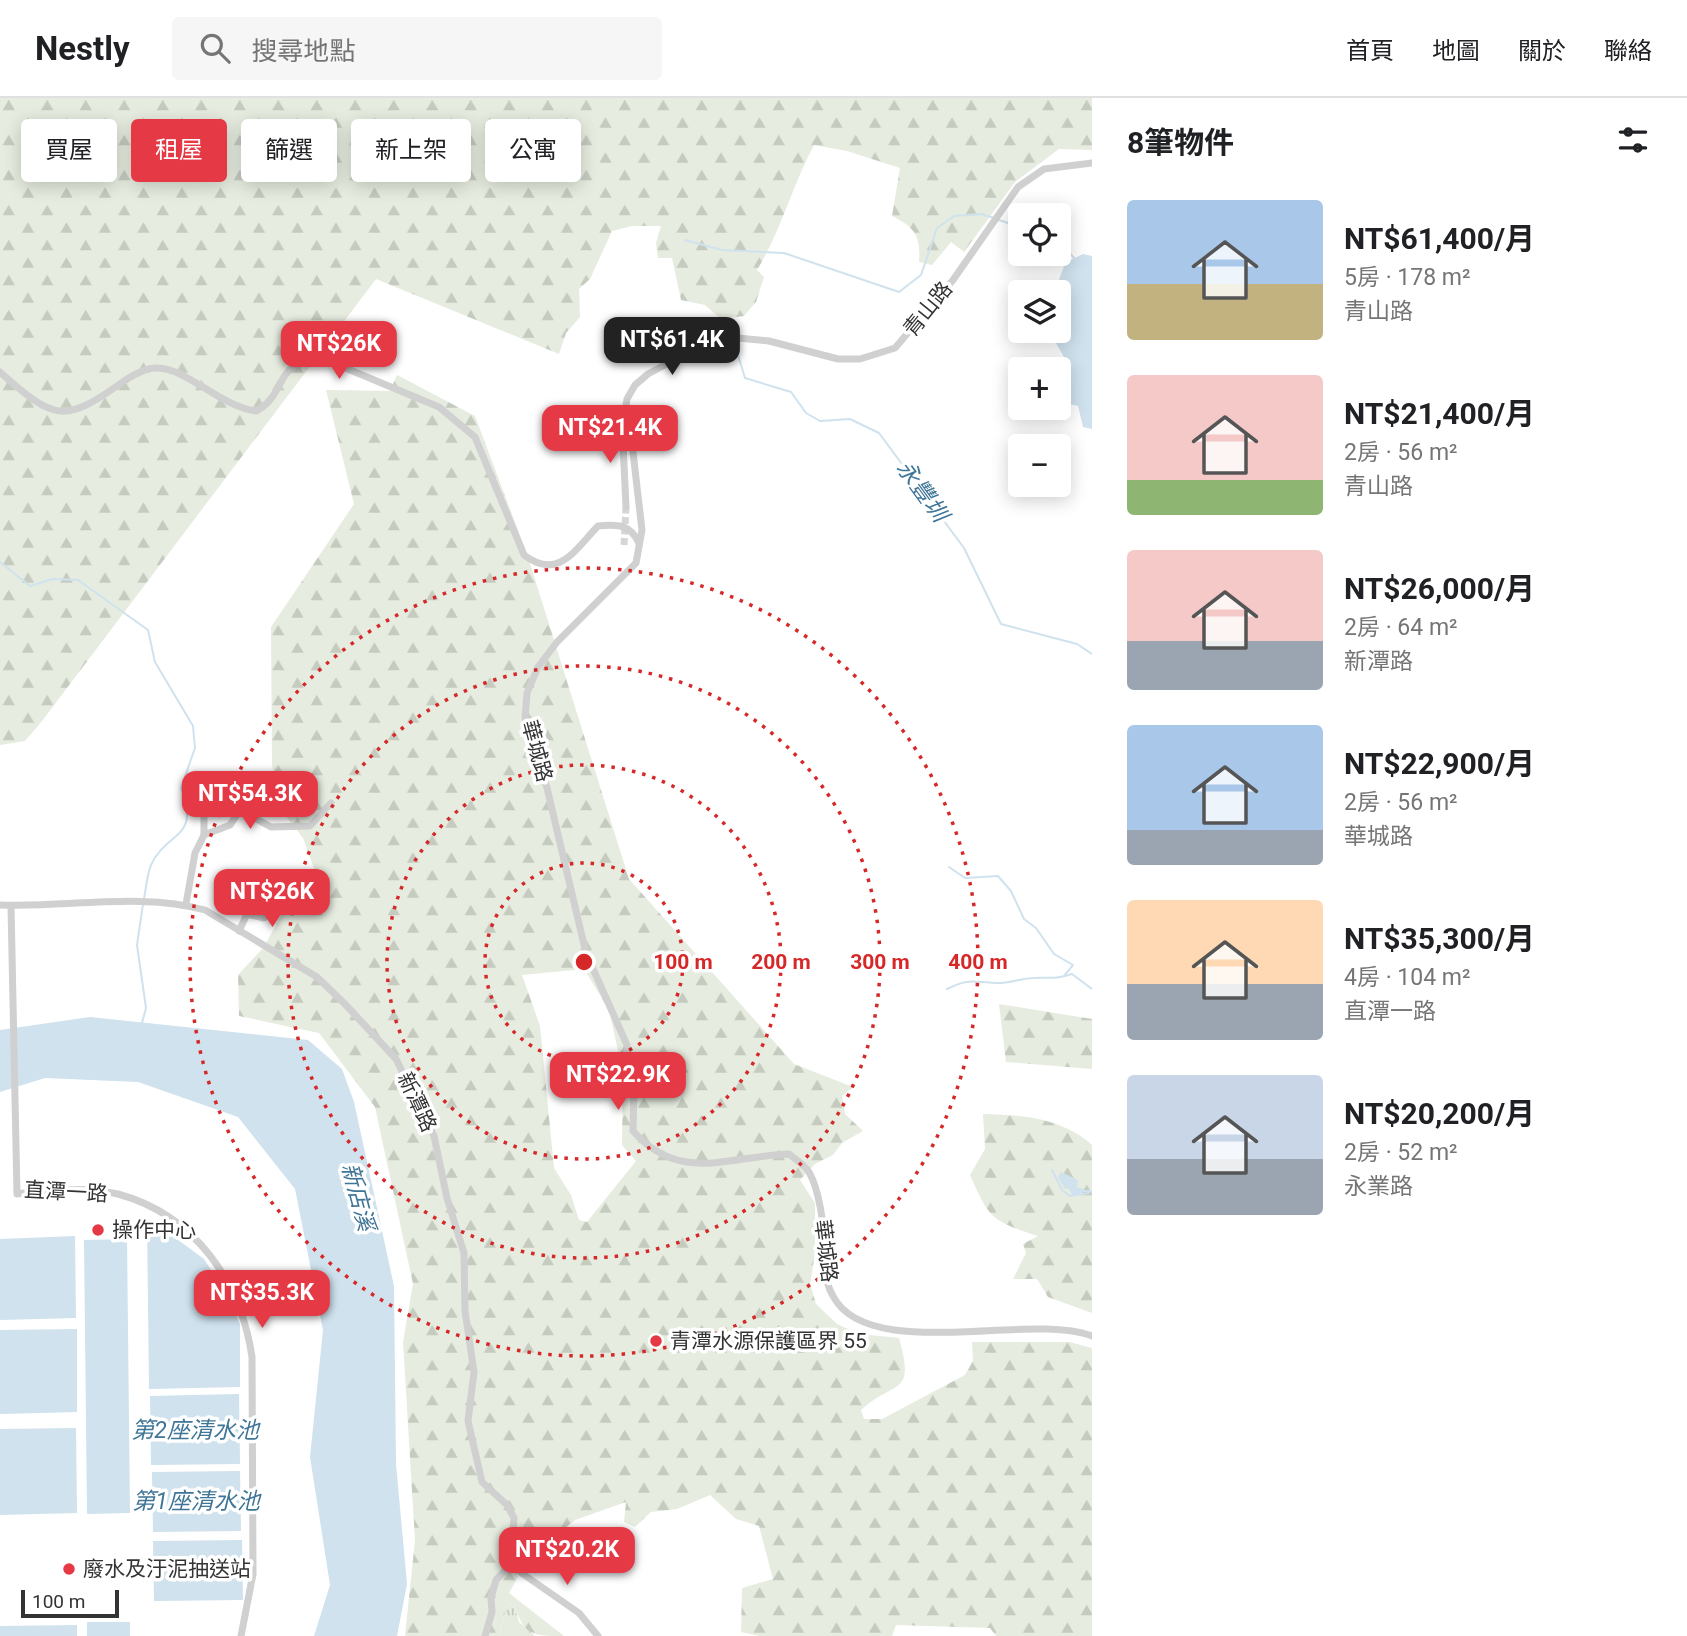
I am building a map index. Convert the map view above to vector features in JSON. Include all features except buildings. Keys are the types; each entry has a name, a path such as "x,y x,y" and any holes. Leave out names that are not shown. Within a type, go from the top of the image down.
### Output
{"street":[{"name":"青山路","path":"624,417 635,385 648,374 696,348 724,340 738,338 769,341 838,359 860,359 895,348 913,331 1018,187 1044,169 1092,163"},
{"path":"0,372 24,394 53,411 78,411 131,376 159,368 178,374 243,409 256,411 271,398 283,375 299,363 313,359 331,362 439,407 475,437 524,555 534,562 548,566 558,564 570,556 598,526 625,527 634,532 639,544"},
{"path":"624,417 626,507"},
{"path":"624,417 631,435 642,530 639,544"},
{"name":"華城路","path":"639,544 636,563 572,626 538,667 527,693 526,718 547,788 586,953 627,1045 634,1086 633,1131 647,1147 661,1155 690,1162 717,1165 754,1155 789,1154 808,1170 821,1215 825,1281 838,1306 853,1318 890,1329 921,1332 1014,1328 1092,1336"},
{"path":"186,904 195,853 204,835 204,801 199,781"},
{"path":"204,835 230,825 246,797 238,789"},
{"path":"240,810 271,827 310,826 331,803"},
{"path":"261,882 241,893 240,905 247,914 264,918 286,902"},
{"name":"新潭路","path":"0,905 186,904 205,910 317,977 396,1059 434,1136 447,1198 464,1253 464,1311 474,1371 468,1421 482,1482 507,1505 514,1518 510,1565"},
{"name":"直潭一路","path":"11,906 17,1194 75,1189 118,1194 135,1200 188,1231 209,1252 230,1283 247,1324 252,1357 253,1574 241,1636"},
{"path":"239,931 247,914"},
{"path":"485,1636 492,1612 491,1598 496,1580 510,1565 579,1613 598,1636"}],"green space":[{"path":"0,98 1092,98 1092,150 1059,149 1015,182 964,252 951,242 932,265 919,262 919,246 915,234 906,224 892,216 900,168 847,151 814,145 773,240 757,270 764,277 756,302 744,316 721,319 705,305 681,300 672,258 658,258 656,243 661,226 632,226 612,231 590,279 579,289 580,317 566,333 559,354 376,279 42,721 25,741 0,745"},
{"path":"397,375 475,416 527,554 629,879 794,1064 853,1087 842,1096 845,1114 863,1131 842,1143 833,1155 815,1164 800,1180 815,1203 815,1254 810,1284 816,1304 837,1324 859,1334 899,1338 904,1357 903,1379 899,1385 861,1410 864,1419 882,1419 965,1375 973,1361 972,1342 1069,1342 1092,1348 1092,1636 996,1636 990,1628 896,1625 892,1636 760,1636 741,1632 742,1588 773,1579 759,1526 736,1519 710,1495 677,1509 651,1512 635,1527 624,1522 626,1502 575,1520 528,1558 500,1572 498,1577 514,1569 518,1577 509,1593 564,1636 544,1636 531,1632 522,1623 514,1604 507,1605 499,1636 405,1636 415,1540 403,1342 413,1284 375,1107 319,1033 239,1016 238,975 264,947 284,910 320,885 303,838 281,810 272,764 271,627 354,504 326,390 390,391","holes":["584,969 609,1010 623,1073 622,1145 636,1161 587,1222 579,1220 571,1195 554,1168 540,1026 522,975"]},
{"path":"999,1004 1092,1019 1092,1069 1006,1062"},
{"path":"983,1114 1041,1120 1068,1129 1092,1145 1092,1313 1048,1297 1037,1279 1013,1279 1026,1253 1023,1244 1038,1236 994,1217 970,1175 985,1149"},
{"path":"514,1604 519,1622 535,1636 499,1636 507,1605"}],"water":[{"path":"1083,254 1092,256 1092,429 1083,427 1078,406 1071,405 1071,357 1064,357 1056,343 1071,343 1071,280 1059,280 1064,266 1071,266 1071,260"},
{"name":"新店溪","path":"90,1017 308,1040 342,1069 354,1102 394,1286 396,1464 407,1584 397,1636 314,1636 330,1585 310,1457 323,1330 295,1189 238,1117 138,1082 45,1078 0,1092 0,1030"},
{"path":"1061,1172 1078,1180 1077,1187 1084,1189 1083,1194 1072,1195 1068,1188 1065,1189 1058,1177"},
{"path":"147,1217 204,1259 224,1290 240,1324 240,1387 149,1389"},
{"path":"75,1236 76,1318 0,1320 0,1239"},
{"path":"127,1239 130,1513 87,1514 84,1240"},
{"path":"77,1329 77,1412 0,1414 0,1330"},
{"name":"第2座清水池","path":"239,1394 240,1464 151,1465 150,1396"},
{"path":"76,1428 77,1513 0,1515 0,1429"},
{"name":"第1座清水池","path":"240,1471 241,1531 153,1532 152,1472"},
{"path":"242,1540 243,1600 154,1601 153,1541"},
{"path":"87,1622 130,1622 130,1636 87,1636"},
{"path":"77,1625 77,1636 0,1636 0,1626"}],"waterway":[{"path":"685,240 722,250 784,253 899,292 921,275 937,228 954,216 981,214 994,218"},
{"path":"999,220 1008,223"},
{"path":"1071,254 1074,258"},
{"name":"永豐圳","path":"737,352 745,378 791,392 806,413 820,421 850,419 879,433 964,548 1001,624 1077,644 1092,654"},
{"path":"0,562 30,586 53,579 78,580 148,630 155,662 193,726 195,748 181,788 186,805 185,826 151,865 144,899"},
{"path":"949,867 965,878 998,876 1011,891 1024,919 1036,928 1054,954 1073,965 1064,976"},
{"path":"142,1023 146,1008 137,945 143,904"},
{"path":"947,989 966,982 1000,983 1072,974 1092,989"},
{"path":"1052,1170 1062,1190 1070,1196 1089,1193"},
{"path":"1084,1191 1092,1191"}],"tunnel":[{"path":"624,545 626,507"}],"place":[{"name":"操作中心","path":"98,1230"},
{"name":"青潭水源保護區界 55","path":"656,1341"},
{"name":"廢水及汙泥抽送站","path":"69,1569"}]}
